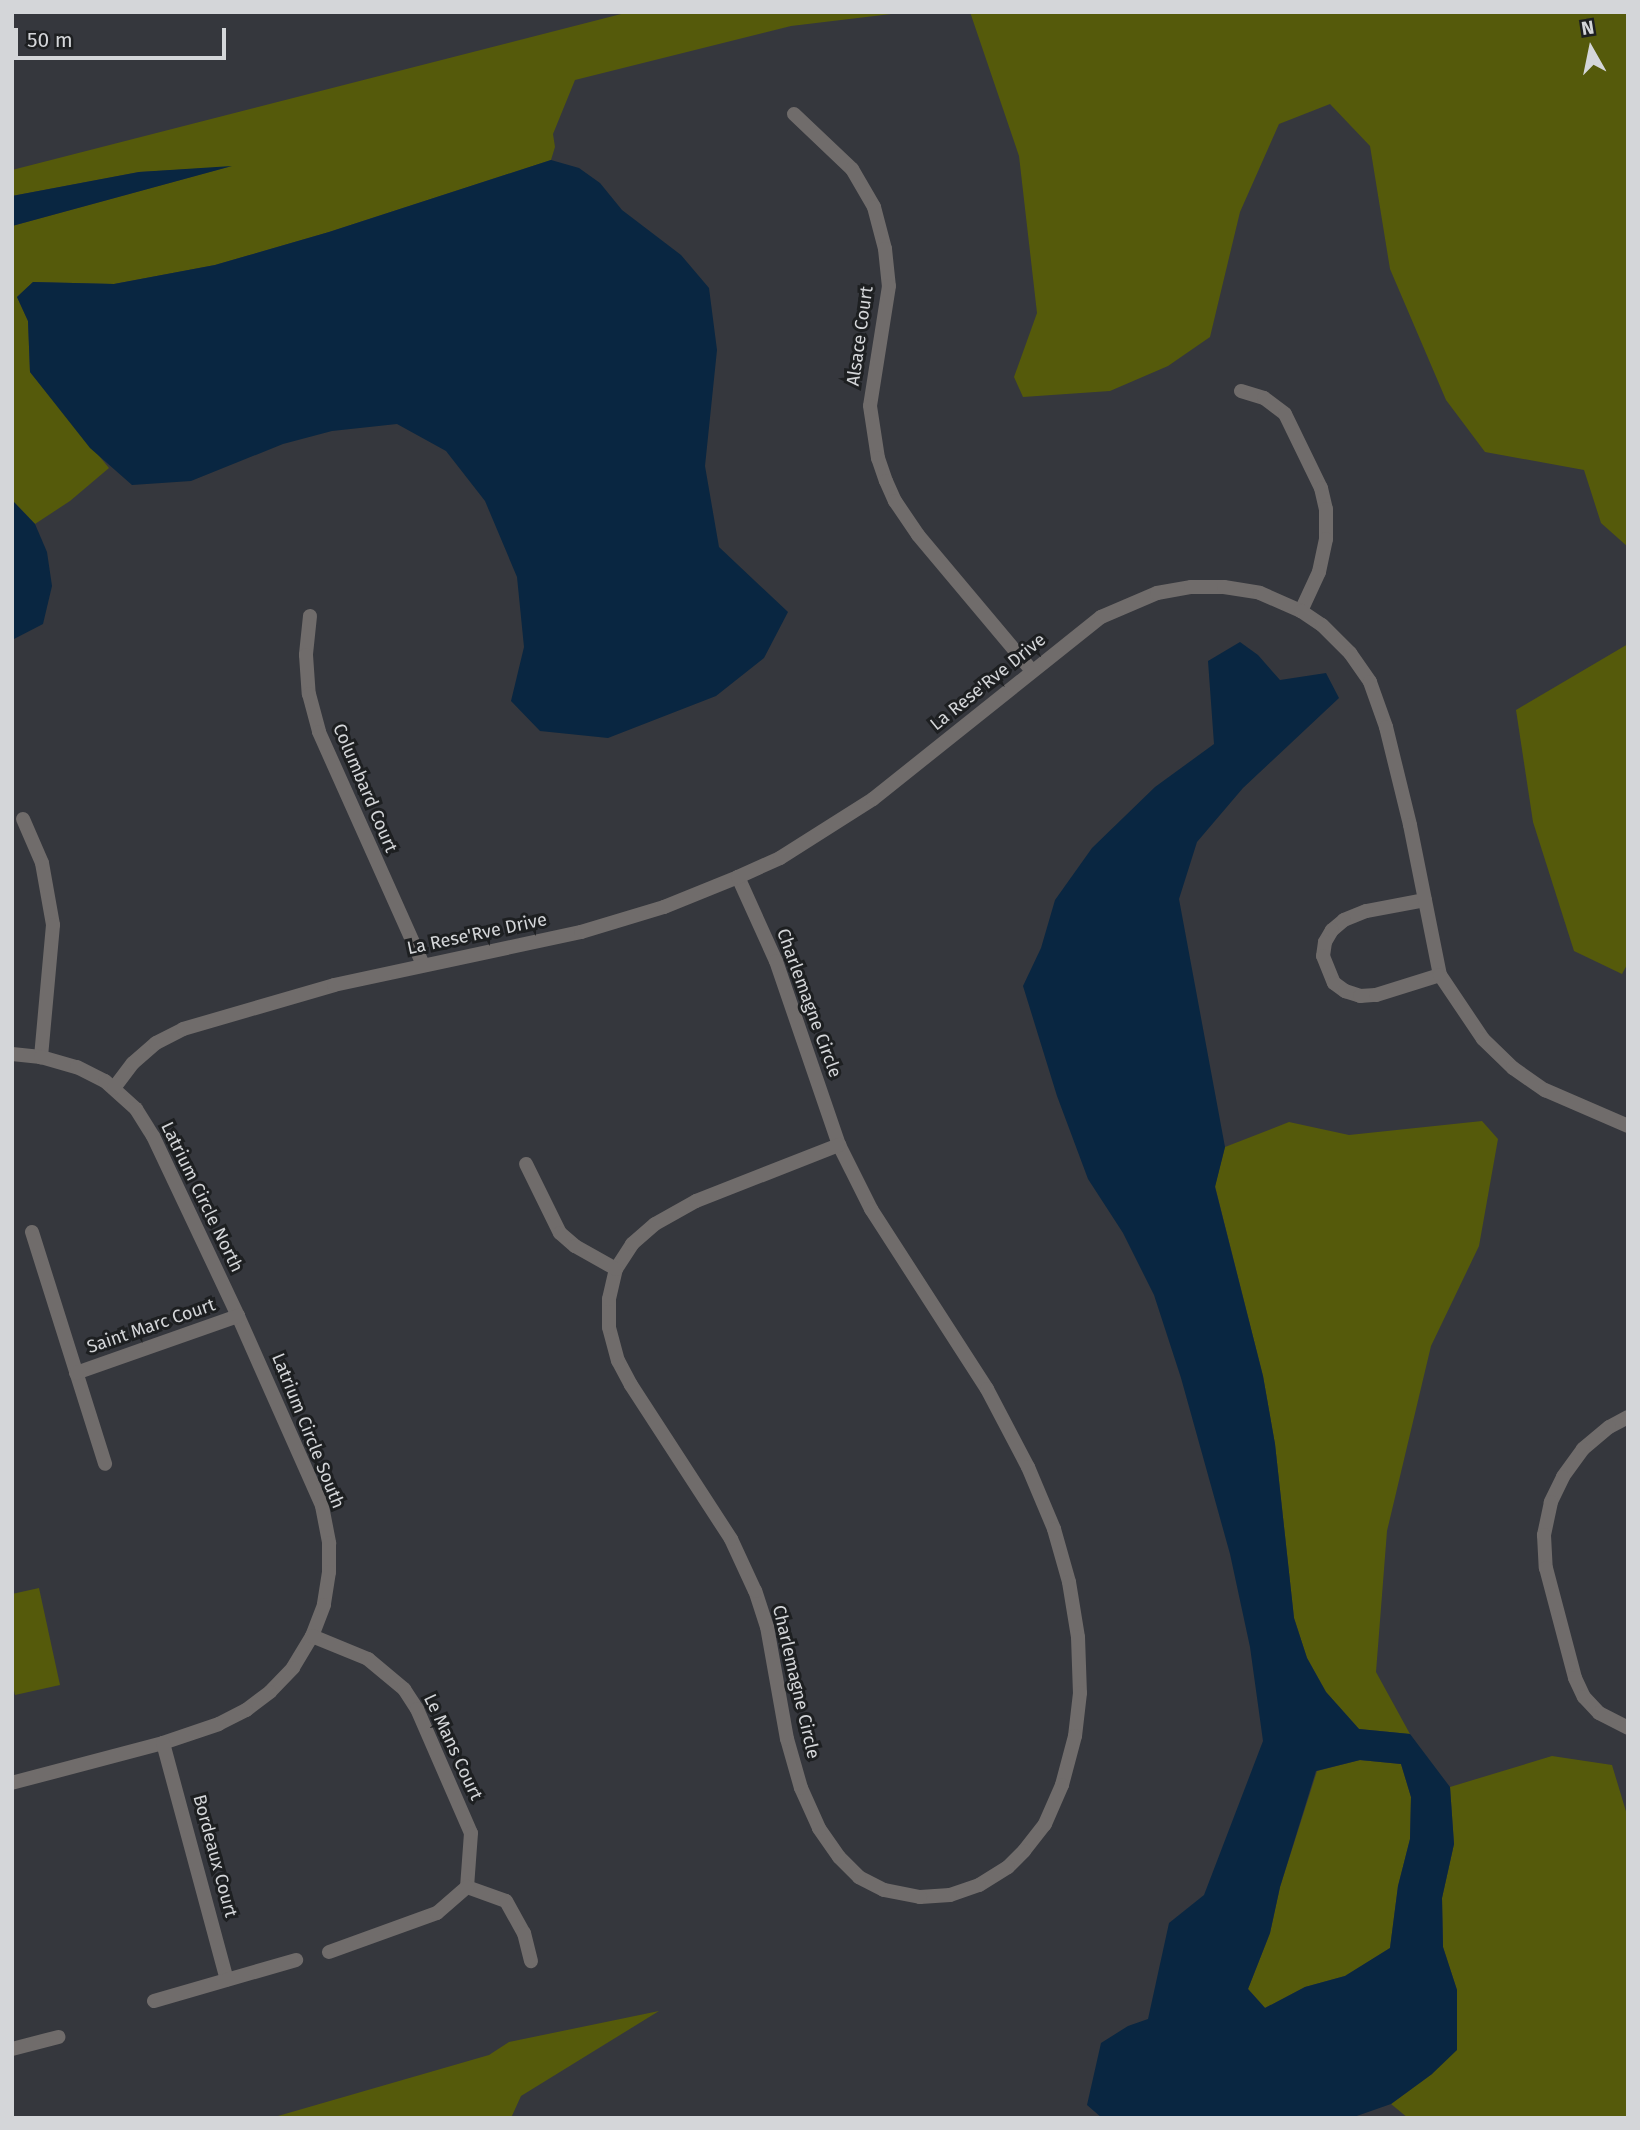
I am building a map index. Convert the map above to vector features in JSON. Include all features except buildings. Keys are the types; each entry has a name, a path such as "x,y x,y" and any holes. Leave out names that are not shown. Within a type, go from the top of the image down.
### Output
{"street":[{"name":"Alsace Court","path":"794,114 852,169 874,207 889,286 870,406 878,458 886,481 918,535 1032,671"},
{"path":"1241,391 1264,398 1285,414 1321,488 1326,509 1326,539 1319,572 1301,611"},
{"name":"La Rese'Rve Drive","path":"114,1088 132,1063 183,1029 311,991 581,932 664,907 738,877 780,858 863,806 1101,617 1157,593 1191,587 1224,587 1260,593 1301,611 1322,625 1350,653 1370,682 1386,727 1440,975 1483,1039 1513,1068 1564,1100 1628,1126"},
{"name":"Columbard Court","path":"310,617 306,655 309,694 318,732 423,965"},
{"path":"23,819 42,863 53,925 41,1057"},
{"name":"Charlemagne Circle","path":"738,877 776,961 839,1145 871,1209 993,1400 1028,1467 1054,1529 1069,1582 1078,1637 1080,1693 1075,1736 1062,1785 1045,1824 1008,1867 979,1885 950,1895 920,1897 884,1890 859,1877 839,1857 819,1828 801,1788 787,1739 767,1627 755,1591 731,1539 618,1361 609,1327 609,1299 616,1269 632,1244 655,1224 685,1207 839,1145"},
{"path":"1425,900 1366,911 1344,920 1332,930 1325,942 1323,956 1334,983 1345,992 1360,996 1376,995 1440,975"},
{"name":"Latrium Circle North","path":"12,1054 41,1057 76,1067 114,1088 136,1109 153,1136 238,1316"},
{"path":"526,1164 560,1233 616,1269"},
{"name":"Saint Marc Court","path":"32,1232 105,1464"},
{"name":"Saint Marc Court","path":"76,1373 238,1316"},
{"name":"Latrium Circle South","path":"12,1783 163,1743 219,1724 262,1698 293,1668 312,1636 324,1605 329,1572 329,1544 322,1506 238,1316"},
{"path":"1628,1417 1609,1427 1583,1449 1563,1477 1551,1502 1544,1535 1546,1568 1575,1678 1584,1697 1598,1713 1628,1728"},
{"name":"Le Mans Court","path":"312,1636 368,1659 387,1672 417,1709 471,1833 467,1887"},
{"name":"Bordeaux Court","path":"163,1743 227,1980"},
{"path":"329,1952 437,1913 467,1887 506,1901 524,1933 531,1961"},
{"path":"154,2001 296,1960"},
{"path":"12,2049 58,2037"}],"shaded area":[{"path":"629,12 908,12 791,26 575,80 553,134 555,147 551,160 329,232 215,265 114,284 33,282 17,297 28,321 30,372 109,468 70,501 35,524 12,500 12,226 228,167 139,172 12,196 12,170"},
{"path":"970,12 1628,12 1628,547 1601,523 1584,470 1485,452 1446,400 1390,269 1370,146 1330,104 1279,124 1240,212 1210,337 1168,366 1110,391 1023,397 1014,377 1037,313 1019,156"},
{"path":"1628,644 1628,963 1622,974 1574,951 1533,822 1516,710"},
{"path":"1482,1121 1498,1139 1479,1246 1431,1346 1387,1531 1376,1672 1410,1734 1359,1729 1326,1692 1307,1658 1294,1618 1275,1444 1263,1376 1215,1186 1225,1147 1289,1122 1349,1135"},
{"path":"39,1588 60,1685 15,1695 12,1682 12,1594"},
{"path":"1552,1756 1612,1765 1628,1818 1628,2118 1408,2118 1391,2104 1432,2074 1457,1990 1443,1947 1442,1898 1454,1844 1450,1787"},
{"path":"1360,1760 1401,1764 1411,1797 1410,1839 1398,1886 1390,1948 1345,1976 1305,1987 1265,2008 1248,1989 1270,1933 1280,1887 1317,1771"},
{"path":"659,2011 521,2096 511,2118 271,2118 489,2055 509,2042"}],"water":[{"path":"551,160 579,168 600,183 622,210 681,255 709,288 717,350 705,466 719,547 788,612 764,658 716,696 608,738 540,731 511,701 524,647 517,577 485,501 446,451 397,424 332,431 283,444 191,481 132,485 90,448 30,372 28,321 17,297 33,282 114,284 215,265 329,232"},
{"path":"232,166 12,226 12,196 139,172"},
{"path":"12,500 35,524 47,552 52,586 43,624 12,640"},
{"path":"1240,642 1258,655 1280,680 1326,673 1339,698 1243,788 1197,842 1179,899 1225,1147 1215,1187 1263,1376 1275,1444 1294,1618 1307,1658 1326,1692 1359,1729 1410,1734 1450,1787 1454,1844 1442,1898 1443,1947 1457,1990 1457,2050 1432,2074 1391,2104 1351,2118 1102,2118 1087,2105 1101,2043 1128,2026 1148,2019 1169,1923 1204,1895 1263,1741 1250,1647 1230,1554 1181,1378 1154,1295 1123,1233 1088,1179 1057,1096 1023,986 1041,948 1055,900 1092,848 1155,787 1214,744 1208,661","holes":["1360,1760 1401,1764 1411,1797 1410,1839 1398,1886 1390,1948 1345,1976 1305,1987 1265,2008 1248,1989 1270,1933 1280,1887 1316,1771"]}]}
